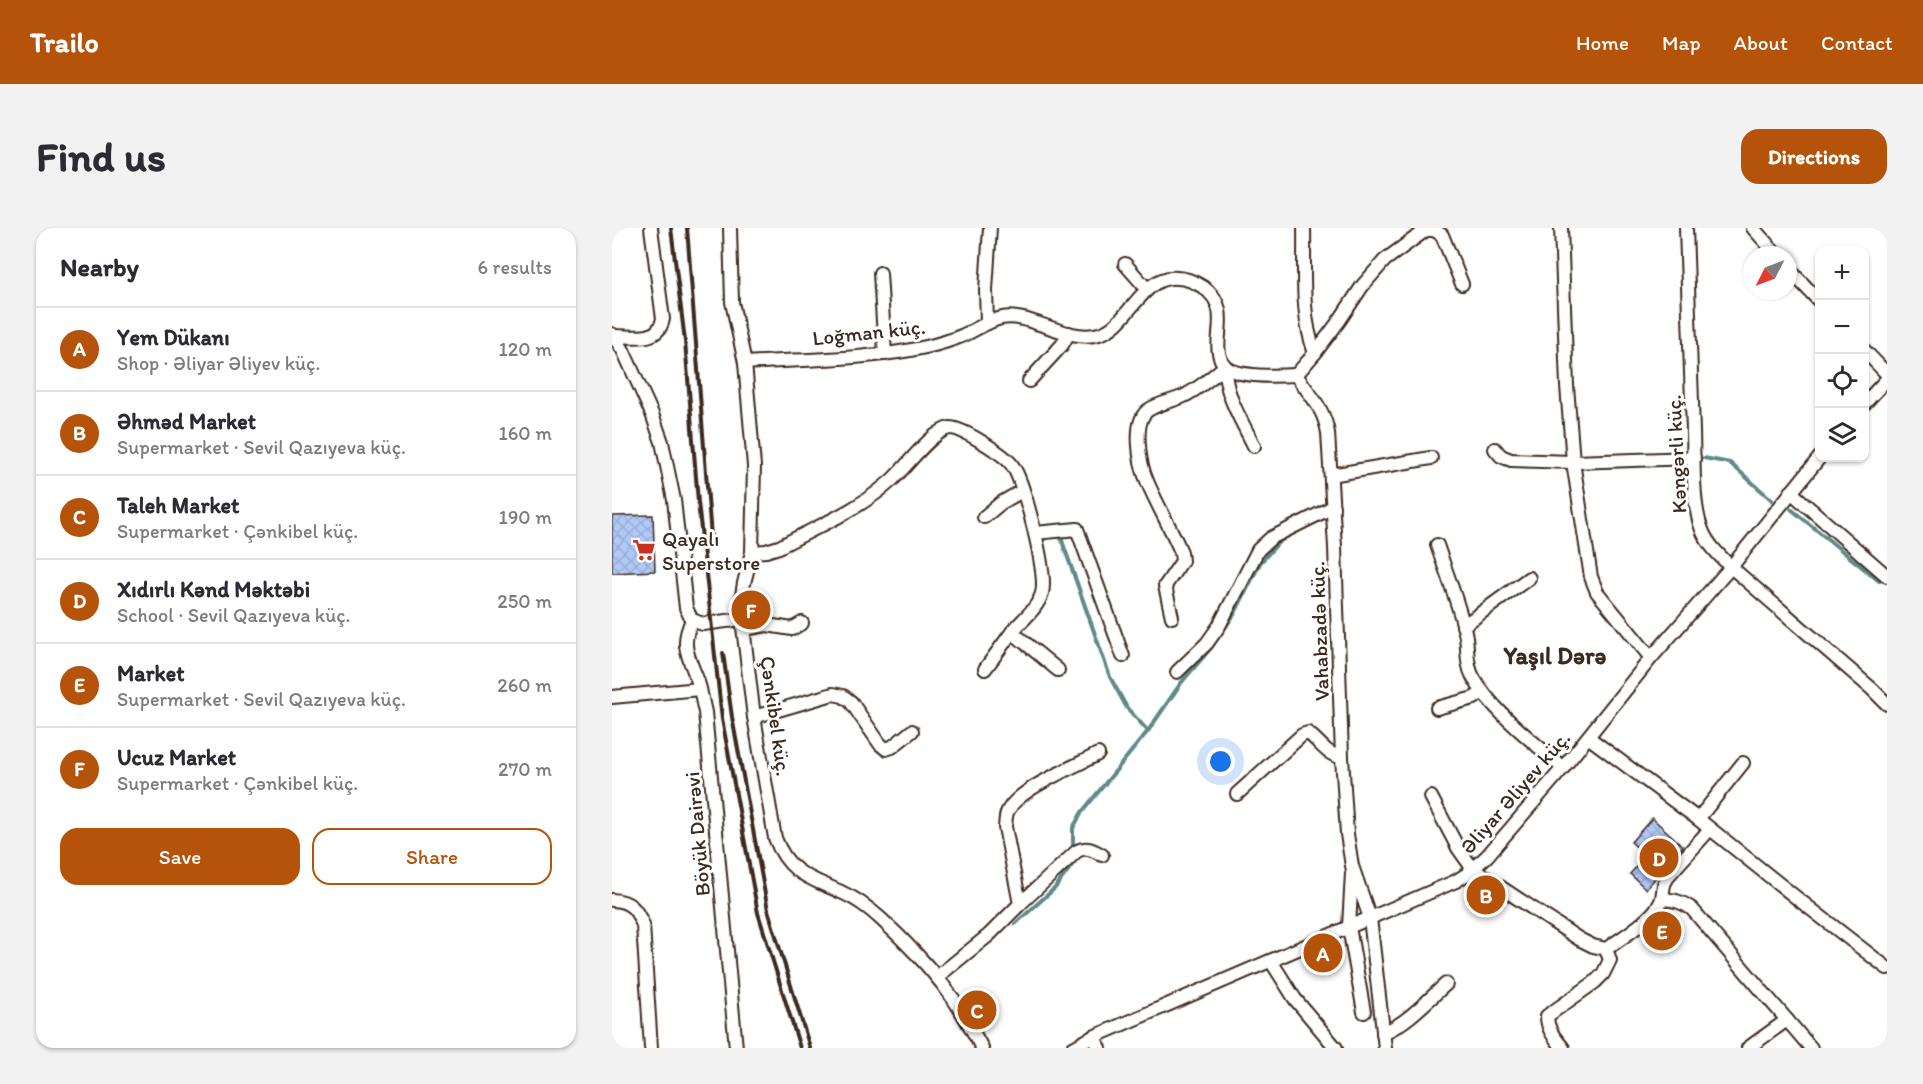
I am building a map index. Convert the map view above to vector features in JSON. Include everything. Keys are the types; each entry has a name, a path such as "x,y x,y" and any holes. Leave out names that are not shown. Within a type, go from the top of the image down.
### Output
{"street":[{"path":"613,335 646,336 657,334 661,328 663,319 651,228"},
{"name":"Çənkibel küç.","path":"730,228 732,302 745,363 754,466 752,552 741,601 754,717 775,838 778,847 788,861 807,878 853,898 871,910 937,977 957,1005 982,1048"},
{"path":"987,323 986,290 990,228"},
{"path":"1304,228 1306,317 1315,353"},
{"path":"1561,228 1567,386 1573,462 1591,577 1597,592 1651,658"},
{"name":"Kəngərli küç.","path":"1686,228 1696,504 1705,538 1715,552 1731,567 1887,704"},
{"path":"1753,228 1768,246"},
{"path":"1172,617 1166,586 1182,561 1181,552 1146,480 1141,459 1138,426 1141,417 1148,409 1184,396 1200,387 1225,366 1245,374 1296,375 1340,321 1363,285 1385,260 1426,230 1434,230 1442,235 1462,284"},
{"path":"1125,264 1147,290"},
{"path":"880,273 885,354"},
{"name":"Loğman küç.","path":"745,363 906,351 952,340 1003,317 1086,336 1108,331 1147,290 1163,279 1174,277 1196,282 1216,300 1220,311 1220,354 1225,366 1224,379 1254,446"},
{"path":"1797,278 1818,300"},
{"path":"1029,381 1062,345 1069,333"},
{"path":"613,335 623,350 662,442 674,500 686,608 692,620 703,624 767,625 792,629 802,623"},
{"path":"1868,354 1887,374"},
{"name":"Vahabzadə küç.","path":"1296,375 1325,418 1333,507 1347,834 1352,866 1370,918 1384,1048"},
{"path":"1869,399 1887,379"},
{"path":"752,552 779,547 858,505 894,478 933,438 943,431 959,430 1003,456 1013,466 1035,533 1044,585 1042,595 1035,607 1012,632 986,669"},
{"path":"1495,449 1510,460 1573,462 1694,458"},
{"path":"1331,475 1431,458"},
{"name":"Əliyar Əliyev küç.","path":"1073,1048 1096,1043 1271,962 1456,881 1473,869 1563,768 1651,658 1731,567 1817,462"},
{"path":"984,517 1001,503 1022,491"},
{"path":"1791,492 1887,576"},
{"path":"1177,672 1208,643 1219,626 1257,550 1271,538 1333,507"},
{"path":"1035,533 1077,529 1123,656"},
{"path":"1437,545 1463,626 1467,662 1473,677 1483,692 1508,719 1563,768"},
{"path":"1463,626 1529,578"},
{"name":"Böyük Dairəvi","path":"692,620 687,630 686,650 700,689 705,712 736,1048"},
{"path":"1012,632 1058,670"},
{"path":"612,697 700,689"},
{"path":"1437,708 1474,698 1483,692"},
{"path":"754,717 833,694 843,696 851,702 880,744 886,749 912,731"},
{"path":"1237,794 1302,735 1308,733 1329,752 1342,758"},
{"path":"1588,737 1698,819 1887,968"},
{"path":"1020,904 1005,827 1006,815 1010,807 1035,787 1098,754"},
{"path":"1698,819 1743,763"},
{"path":"1431,797 1458,848 1473,869 1579,939 1606,949"},
{"path":"1606,949 1659,906 1664,884 1669,875 1710,829"},
{"path":"937,977 989,935 1077,851 1084,848 1102,855"},
{"path":"1352,866 1349,927 1364,1012"},
{"path":"1662,899 1677,900 1692,909 1811,1048"},
{"path":"612,900 627,903 637,911 643,925 651,1048"},
{"path":"1563,1048 1547,1024 1547,1016 1604,974 1610,960 1606,949"},
{"path":"1271,962 1295,999 1336,1048"},
{"path":"1383,1033 1406,1020 1446,984"},
{"path":"1748,1048 1787,1020"}],"building":[{"path":"653,515 655,571 612,573 612,516"},
{"path":"1652,818 1683,846 1646,889 1630,874 1646,856 1631,842"}],"waterway":[{"path":"1704,458 1730,463 1772,500"},
{"path":"1791,509 1879,581"},
{"path":"1073,849 1073,828 1082,812 1148,731 1181,683 1211,648 1235,613 1260,563 1278,543 1290,534"},
{"path":"1061,538 1110,677 1127,708 1148,731"},
{"path":"1015,924 1055,888 1075,861"}],"railway":[{"path":"671,228 685,341 698,502 722,719 758,913 800,1048"},
{"path":"687,228 711,537"},
{"path":"723,653 732,717 768,910 810,1048"}],"place":[{"name":"Qayalı Superstore","path":"644,550"},
{"name":"Ucuz Market","path":"751,610"},
{"name":"Xıdırlı Kənd Məktəbi","path":"1659,858"},
{"name":"Əhməd Market","path":"1486,895"},
{"name":"Market","path":"1662,931"},
{"name":"Yem Dükanı","path":"1323,953"},
{"name":"Taleh Market","path":"977,1010"}],"district":[{"name":"Yaşıl Dərə","path":"1555,655"}]}
